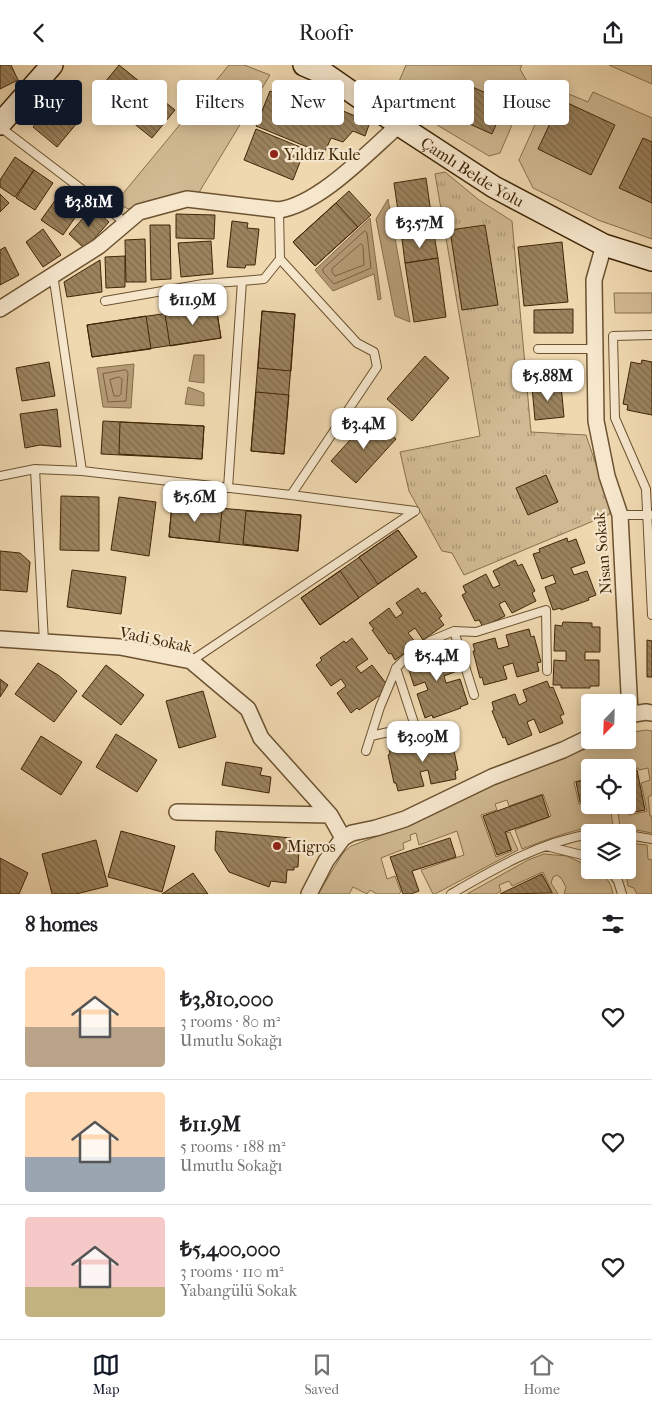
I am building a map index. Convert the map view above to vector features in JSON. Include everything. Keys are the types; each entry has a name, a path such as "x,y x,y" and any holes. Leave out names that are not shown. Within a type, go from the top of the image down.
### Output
{"street":[{"path":"0,126 52,65"},
{"name":"Çamlı Belde Yolu","path":"304,65 327,75 354,94"},
{"path":"0,309 53,274 99,247 139,212 187,199 279,210 290,208 329,186 399,125"},
{"name":"Çamlı Belde Yolu","path":"399,125 494,187 604,245 652,260"},
{"name":"Nisan Sokak","path":"604,245 594,280 596,421 607,476 620,515 628,694"},
{"name":"Vadi Sokak","path":"0,639 120,647 191,661 248,709 261,738 330,815 343,838"},
{"path":"636,713 652,713"},
{"path":"309,894 326,861 343,838 352,833 405,819 492,777 581,741"},
{"path":"177,812 330,815"}],"lane":[{"path":"0,126 126,223"},
{"path":"104,301 203,284 264,279 280,259 279,210"},
{"path":"280,259 358,343 374,352 377,367 291,495"},
{"path":"53,274 82,471"},
{"path":"228,488 242,281"},
{"path":"652,335 613,336 615,417 646,489 649,515 652,615"},
{"path":"538,349 595,349"},
{"path":"0,476 35,469 82,471 415,511 191,661"},
{"path":"35,469 44,642"},
{"path":"620,515 649,515"},
{"path":"366,751 380,707 396,668 404,659 430,641 454,631 476,632 546,610 548,671"},
{"path":"454,631 474,695"},
{"path":"371,735 415,725 396,668"},
{"path":"451,894 521,856 546,846 581,836"},
{"path":"636,836 652,839"},
{"path":"546,846 581,855"},
{"path":"617,879 622,894"}],"green space":[{"path":"229,65 244,65 270,75 262,88 262,80 217,80"},
{"path":"406,65 522,65 520,69 526,80 484,80 484,125 512,125 500,153 489,156 437,125 474,125 474,80 400,80"},
{"path":"609,65 652,65 652,84"},
{"path":"593,92 652,118 652,239 598,220 533,188 519,160 535,125 569,125 569,94 588,102"},
{"path":"180,125 240,125 198,194 183,192 128,209 116,202"},
{"path":"445,172 479,200 512,221 531,432 586,435 609,503 610,514 464,575 452,553 442,551 409,491 400,452 480,436 435,174"},
{"path":"614,293 652,293 652,313 615,313"},
{"path":"652,731 652,795 648,797 650,816 652,816 652,833 636,830 636,824 620,824 618,814 629,815 647,811 641,783 650,780 648,768 639,770 636,768 636,759 581,759 581,780 574,782 579,804 581,804 581,814 611,814 613,824 581,824 581,829 522,849 515,830 551,816 543,794 509,806 507,800 495,804 497,810 481,815 496,857 512,851 506,833 510,832 518,850 435,894 433,894 421,870 464,855 457,831 419,845 416,833 410,835 411,840 403,843 404,849 381,858 387,879 395,876 401,892 399,894 377,894 370,890 367,894 353,887 349,894 318,894 343,853 351,846 428,817 521,772 585,749 636,749 636,732"},
{"path":"636,844 647,845 648,859 652,860 652,894 637,894 634,888 628,886 627,879 636,879"},
{"path":"544,854 567,856 581,863 581,879 607,879 613,894 564,894 566,887 557,875 553,877 551,883 558,894 553,894 543,872 512,886 509,881 499,885 501,891 496,894 467,894 528,860"}],"water":[{"path":"388,199 410,322 395,316 376,219"},
{"path":"370,218 381,299 378,300 374,274 333,291 315,270"},
{"path":"194,355 204,355 204,383 189,381"},
{"path":"134,364 131,408 103,407 97,368"},
{"path":"188,387 204,393 204,406 185,404"}],"building":[{"path":"0,65 11,65 18,80 0,89"},
{"path":"119,65 138,80 107,80"},
{"path":"474,88 484,92 484,125 496,125 492,134 472,125 474,125"},
{"path":"270,91 272,92 272,125 344,125 344,111 354,115 354,125 369,125 365,136 353,131 343,142 331,138 324,154 256,126 262,125 262,111"},
{"path":"167,104 175,110 167,120"},
{"path":"569,104 615,125 591,175 538,149 549,125 569,125"},
{"path":"35,125 75,125 57,147 33,127"},
{"path":"136,125 163,125 152,138"},
{"name":"Yıldız Kule","path":"256,129 305,149 293,180 244,160"},
{"path":"643,138 652,142 652,203 619,188"},
{"path":"15,157 34,170 15,197 0,187 0,180"},
{"path":"34,170 53,183 35,210 16,198"},
{"path":"426,178 434,234 402,239 394,183"},
{"path":"64,188 85,203 63,235 41,220"},
{"path":"349,191 371,215 315,266 293,242"},
{"path":"0,194 9,203 0,212"},
{"path":"336,203 358,227 315,266 293,242"},
{"path":"92,208 109,222 85,249 69,234"},
{"path":"176,214 215,215 214,239 176,238"},
{"path":"232,221 248,223 247,228 259,229 255,265 246,265 245,268 227,267"},
{"path":"150,225 170,225 171,279 151,280"},
{"path":"485,225 498,305 462,310 450,230"},
{"path":"43,229 61,255 43,267 26,242"},
{"path":"434,234 438,258 405,263 402,239"},
{"path":"145,239 146,282 126,282 125,240"},
{"path":"211,241 213,274 181,277 178,243"},
{"path":"562,242 568,302 524,306 518,247"},
{"path":"5,247 19,275 0,285 0,250"},
{"path":"125,256 125,287 106,288 105,257"},
{"path":"438,258 446,317 414,322 405,263"},
{"path":"100,260 102,292 67,297 64,282"},
{"path":"216,306 221,338 92,357 87,325"},
{"path":"216,306 221,338 170,346 165,314"},
{"path":"573,309 573,333 534,333 534,310"},
{"path":"262,311 295,314 284,454 251,451"},
{"path":"262,311 295,314 291,371 258,368"},
{"path":"146,316 151,349 92,357 87,325"},
{"path":"425,356 449,378 412,421 387,399"},
{"path":"642,360 652,362 652,415 627,410 628,405 623,404 631,362 641,364"},
{"path":"49,362 55,396 22,401 16,368"},
{"path":"561,385 564,417 535,420 532,387"},
{"path":"256,392 289,395 284,454 251,451"},
{"path":"57,409 61,447 40,445 25,448 20,414"},
{"path":"371,417 396,439 356,483 331,461"},
{"path":"103,421 204,426 202,459 101,454"},
{"path":"120,422 204,426 202,459 119,454"},
{"path":"546,475 558,502 528,515 516,488"},
{"path":"61,496 99,497 99,551 60,550"},
{"path":"119,497 156,502 149,556 111,550"},
{"path":"172,504 222,510 219,542 169,537"},
{"path":"172,504 301,515 298,551 169,537"},
{"path":"246,511 301,515 298,551 243,544"},
{"path":"398,530 417,557 320,625 301,598"},
{"path":"398,530 417,557 378,584 359,557"},
{"path":"567,538 568,542 576,539 585,563 571,568 574,575 587,571 596,595 588,598 589,600 561,610 561,608 553,610 545,587 556,583 553,575 542,579 533,554 540,552 539,549"},
{"path":"0,551 20,553 30,562 27,592 0,590"},
{"path":"515,560 518,566 522,564 535,591 532,593 536,601 512,613 505,601 499,604 505,616 483,627 479,620 475,621 462,595 466,593 463,586 486,574 493,588 500,585 493,571"},
{"path":"72,570 126,577 121,614 67,607"},
{"path":"340,571 359,598 320,625 301,598"},
{"path":"418,588 422,594 425,592 442,616 439,618 444,625 423,640 415,628 408,633 417,644 395,660 372,630 374,629 369,623 389,608 396,618 403,613 396,603"},
{"path":"563,622 592,623 592,627 600,627 600,652 585,652 585,660 599,660 599,686 590,686 590,688 561,688 561,685 553,685 554,660 566,661 566,651 554,651 555,625 562,626"},
{"path":"529,629 531,637 534,636 541,662 537,663 539,671 517,677 513,663 503,666 507,679 484,685 482,677 480,678 473,644 495,638 498,649 509,646 506,635"},
{"path":"352,638 368,659 356,667 361,673 372,665 388,686 381,691 383,693 359,710 357,708 351,713 337,693 346,686 341,679 331,686 316,665 322,660 320,658 344,641 346,643"},
{"path":"647,640 652,641 652,677 647,677"},
{"path":"440,646 442,650 449,647 457,671 444,676 446,683 460,679 468,704 433,718 432,715 425,718 417,694 428,690 425,682 414,686 406,661 414,658 412,655"},
{"path":"38,663 58,675 77,691 54,722 15,694"},
{"path":"106,665 144,695 121,725 82,696"},
{"path":"0,679 8,685 0,697"},
{"path":"547,681 550,688 553,687 564,714 560,716 563,723 540,733 534,719 527,722 532,735 508,745 505,737 503,738 492,711 494,710 492,702 515,694 519,705 527,701 523,690"},
{"path":"203,691 216,737 179,748 166,701"},
{"path":"116,734 157,760 137,792 96,767"},
{"path":"447,734 449,742 452,741 458,770 455,771 456,779 431,784 428,770 420,772 424,786 398,791 396,783 394,783 388,755 390,754 389,747 413,741 415,753 424,751 422,740"},
{"path":"41,736 82,762 61,795 21,769"},
{"path":"226,762 262,768 260,775 271,777 269,793 222,785"},
{"path":"636,770 645,810 636,812"},
{"path":"581,781 581,802 580,802 576,782"},
{"path":"542,795 549,817 505,832 511,850 497,855 483,816"},
{"path":"121,831 175,846 162,892 108,877"},
{"path":"216,831 291,838 290,848 299,849 298,867 294,867 294,870 287,870 286,883 271,881 269,887 229,872 215,850"},
{"path":"450,838 456,857 412,871 419,891 403,894 390,857"},
{"path":"96,840 108,886 76,894 52,894 42,854"},
{"path":"0,858 28,873 19,894 0,894"},
{"path":"193,873 208,894 162,894"},
{"path":"542,874 552,893 500,894"}],"place":[{"name":"Yıldız Kule","path":"274,154"},
{"name":"Migros","path":"277,846"}]}
